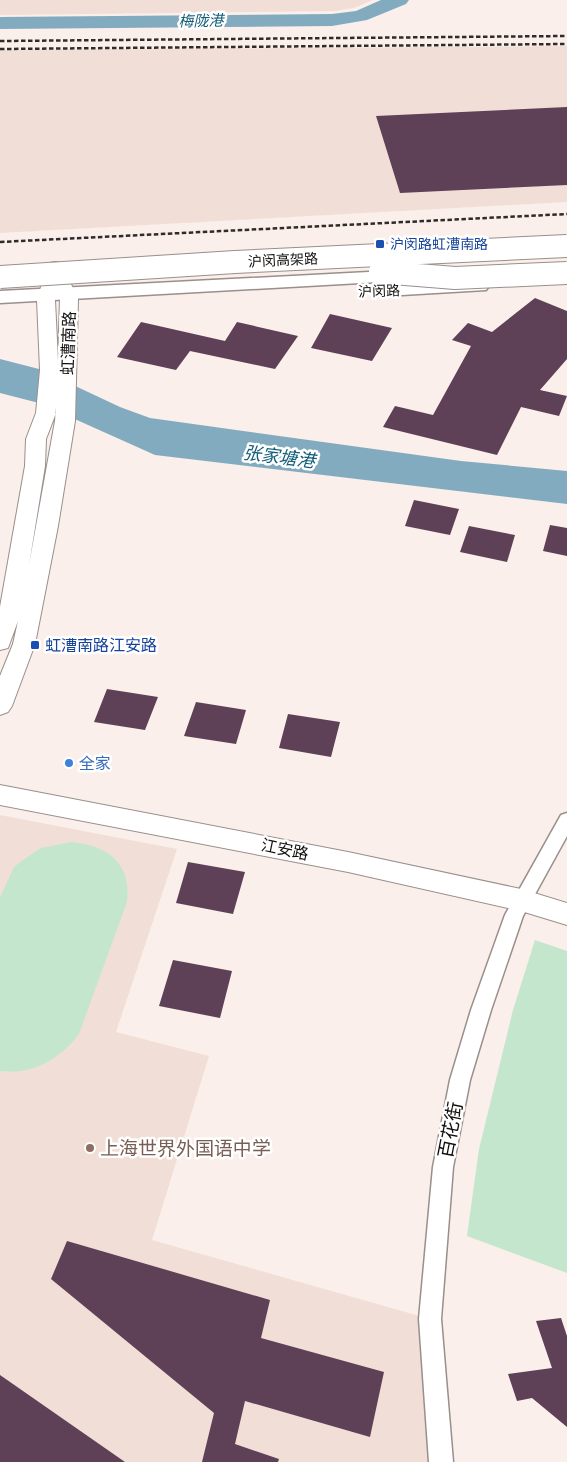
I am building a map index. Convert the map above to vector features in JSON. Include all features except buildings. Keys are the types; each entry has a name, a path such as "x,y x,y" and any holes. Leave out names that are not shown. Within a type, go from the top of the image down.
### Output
{"highway":[{"path":"236,262 265,252 567,230"},
{"name":"沪闵高架路","path":"0,279 236,262 567,246"},
{"name":"沪闵高架路","path":"0,295 567,262"},
{"path":"380,272 455,278 567,273"}],"main road":[{"name":"沪闵路","path":"0,295 293,255 567,240"},
{"name":"沪闵路","path":"0,304 57,287 350,280 567,266"},
{"name":"沪闵路","path":"0,270 57,287"},
{"name":"沪闵路","path":"0,279 57,287 190,295 428,289 567,283"},
{"path":"350,280 428,289"},
{"name":"沪闵路","path":"190,295 293,282"},
{"name":"虹漕南路","path":"0,706 24,644 48,526 58,373 57,287"},
{"name":"虹漕南路","path":"0,642 15,590 32,483 36,439 56,417"},
{"name":"江安路","path":"0,795 272,846 521,900 567,914"}],"street":[{"name":"百花街","path":"441,1462 430,1319 443,1167 460,1080 481,1010 514,915 567,820"}],"shaded area":[{"path":"0,0 373,0 354,8 335,11 0,15"},
{"path":"567,46 567,202 0,233 0,50"},
{"name":"上海世界外国语中学","path":"0,815 177,849 116,1032 209,1056 152,1240 430,1319 441,1462 0,1462"}],"green space":[{"path":"71,842 96,847 114,858 121,867 125,877 128,888 127,902 79,1034 63,1051 44,1064 23,1071 0,1071 0,897 14,867 23,860 41,848"},
{"path":"535,940 567,951 567,1273 467,1236 479,1149 513,1010"}],"water":[{"name":"张家塘港","path":"0,359 39,369 120,407 150,418 461,461 567,471 567,504 155,455 39,403 0,393"}],"waterway":[{"name":"梅陇港","path":"0,23 332,20 360,16 399,0"}],"railway":[{"path":"0,41 567,36"},
{"path":"0,49 567,44"},
{"path":"0,242 567,214"}],"place":[{"name":"沪闵路虹漕南路","path":"380,244"},
{"name":"虹漕南路江安路","path":"35,645"},
{"name":"全家","path":"69,763"},
{"name":"上海世界外国语中学","path":"90,1148"}]}
